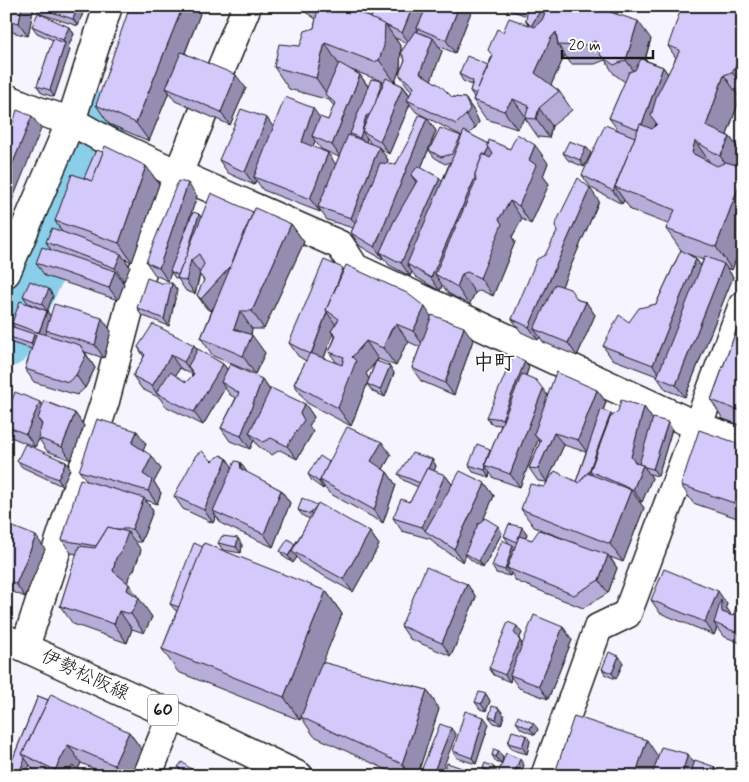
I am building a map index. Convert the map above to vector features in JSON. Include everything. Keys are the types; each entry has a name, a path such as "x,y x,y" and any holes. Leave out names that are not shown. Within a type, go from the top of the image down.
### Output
{"street":[{"path":"6,273 88,131 108,6"},
{"path":"16,643 105,400 130,306 178,174 247,6"},
{"path":"6,98 88,131 178,174 340,245 355,268 699,427 743,442"},
{"path":"545,776 598,628 627,614 699,427 743,305"},
{"name":"伊勢松阪線","path":"16,643 299,776"},
{"path":"147,776 172,715"}],"building":[{"path":"6,6 22,6 19,23 6,20"},
{"path":"36,6 78,6 73,19"},
{"path":"130,6 183,6 136,123 96,105"},
{"path":"315,6 355,6 353,10 385,24 384,46 379,60 374,62 325,43 316,78 274,67 279,44 300,46 305,31 314,28 318,8"},
{"path":"375,6 413,6 402,33 371,18"},
{"path":"427,6 459,6 446,40 417,28"},
{"path":"525,6 543,6 531,26 526,21 527,13"},
{"path":"548,6 610,6 607,11 638,21 626,60 614,65 601,56 595,41 582,46 558,45 556,32 551,38 535,73 559,91 539,108 536,119 525,118 529,106 513,99 504,111 473,100 493,56 488,50 497,29 503,32 509,18 535,27 542,20"},
{"path":"682,6 743,6 743,55 732,72 724,75 706,126 730,137 720,156 695,141 692,153 717,166 726,162 743,167 743,175 716,247 666,229 675,210 615,187 640,124 652,129 657,124 651,116 657,95 680,50 668,46"},
{"path":"38,13 69,27 63,40 32,26"},
{"path":"415,31 433,38 420,73 441,86 452,97 465,98 470,109 456,124 407,100 414,87 399,74 405,60 401,52"},
{"path":"53,39 65,43 50,90 37,86"},
{"path":"181,52 236,75 221,112 166,88"},
{"path":"467,56 488,65 476,94 470,91 473,81 459,74"},
{"path":"641,59 663,67 642,124 640,124 638,129 609,118 629,72 635,70"},
{"path":"339,63 360,75 332,145 312,136 320,117 328,120 335,103 325,94"},
{"path":"386,78 403,86 380,141 362,131"},
{"path":"371,79 382,81 375,104 370,114 366,116 360,138 350,134"},
{"path":"285,97 313,108 302,142 328,153 310,199 254,177"},
{"path":"241,109 267,118 245,172 219,160"},
{"path":"17,110 32,116 6,180 6,145"},
{"path":"419,115 427,118 375,247 351,233 380,163 396,164 412,134"},
{"path":"605,125 635,137 613,191 582,175"},
{"path":"440,128 461,136 452,154 441,157 429,150"},
{"path":"464,131 489,144 489,147 485,155 483,154 475,178 431,278 407,264"},
{"path":"517,134 535,145 529,160 536,165 519,206 510,201 499,219 502,224 480,278 467,272 462,274 457,287 435,274 476,181 475,174 483,154 490,158 493,154 488,146 489,140 510,149"},
{"path":"348,135 379,147 351,218 318,207"},
{"path":"569,141 586,147 580,160 563,153"},
{"path":"105,146 146,166 119,243 55,221 72,174 92,181"},
{"path":"96,150 103,152 92,181 84,178"},
{"path":"418,166 440,178 401,263 380,252 394,221 417,181 411,175"},
{"path":"578,178 590,188 529,327 512,319 537,259 545,255 557,232 555,225"},
{"path":"178,181 188,183 159,268 146,262"},
{"path":"211,193 253,212 230,267 201,299 197,295 204,280 199,274 204,264 199,254 191,260 186,281 177,278"},
{"path":"255,208 291,224 252,311 240,311 234,329 252,335 243,356 201,338"},
{"path":"193,212 199,214 187,254 178,275 170,271"},
{"path":"52,228 121,254 115,268 46,242"},
{"path":"42,247 115,271 109,288 36,263"},
{"path":"681,250 696,259 653,365 603,346 619,315 629,322 639,308 656,304"},
{"path":"705,256 724,264 676,385 657,377"},
{"path":"324,260 343,268 310,354 289,343"},
{"path":"346,265 407,293 425,307 413,331 396,324 391,330 383,348 366,341 352,357 356,361 338,408 294,384 310,353 342,365 344,357 329,352 336,336 331,331 339,319 326,310"},
{"path":"147,278 161,283 172,283 164,319 137,308"},
{"path":"30,281 49,289 42,304 23,296"},
{"path":"555,284 570,289 578,300 586,302 568,343 534,329"},
{"path":"20,301 47,311 39,332 12,323"},
{"path":"54,304 102,318 95,345 46,330"},
{"path":"743,312 743,412 711,400"},
{"path":"432,315 464,327 445,383 412,368"},
{"path":"153,324 194,345 184,362 171,355 152,386 133,376 145,355 138,347"},
{"path":"10,326 34,334 31,344 7,336"},
{"path":"37,332 80,345 86,355 76,375 68,382 25,369"},
{"path":"198,349 223,364 194,412 156,393 170,372 186,382 194,374 188,366"},
{"path":"513,356 525,361 502,419 487,417"},
{"path":"376,361 390,366 380,390 367,384"},
{"path":"230,364 262,379 241,436 221,428 239,393 221,382"},
{"path":"556,372 597,390 578,440 554,433 538,469 529,468 541,440 534,434"},
{"path":"522,374 536,380 543,389 510,474 485,465"},
{"path":"271,388 305,404 300,413 304,420 287,446 271,438 263,442 249,433"},
{"path":"15,392 40,402 26,434 6,426 6,404 10,406"},
{"path":"621,400 644,407 631,457 636,463 643,465 633,490 590,471 610,418 618,411"},
{"path":"44,401 75,413 62,447 38,438 42,424 38,419"},
{"path":"601,410 611,413 588,474 579,483 576,482"},
{"path":"653,418 668,422 653,469 639,464"},
{"path":"97,419 137,431 132,443 152,456 143,474 152,480 148,491 79,471"},
{"path":"347,427 382,442 371,461 387,472 374,510 320,480"},
{"path":"699,430 743,445 743,506 681,485"},
{"path":"25,444 66,462 58,479 17,461"},
{"path":"477,444 490,449 485,470 469,465"},
{"path":"202,451 212,461 221,455 227,459 204,510 174,496 196,455"},
{"path":"412,453 432,459 420,483 398,474"},
{"path":"320,456 329,462 319,482 308,474"},
{"path":"235,461 240,462 241,469 281,490 264,534 213,511"},
{"path":"427,468 445,475 422,527 393,518 401,499 409,502 412,498"},
{"path":"460,471 485,483 454,549 425,531"},
{"path":"555,471 579,483 587,473 631,490 610,544 521,509 530,484 544,487"},
{"path":"80,479 144,498 132,529 108,527 96,546 62,540"},
{"path":"302,498 317,505 310,514 298,510"},
{"path":"318,503 370,532 343,579 292,551"},
{"path":"485,518 498,526 478,561 465,553 478,524"},
{"path":"6,524 36,536 16,584 6,580"},
{"path":"509,524 522,527 517,542 504,536"},
{"path":"108,527 128,532 121,552 116,558 113,571 129,584 127,590 139,598 131,614 119,611 114,624 60,606 79,546 95,548"},
{"path":"539,530 608,555 599,580 574,595 507,568 519,536 532,540"},
{"path":"222,536 238,538 236,547 218,543"},
{"path":"288,539 295,544 288,556 280,551"},
{"path":"502,540 513,545 505,570 492,566"},
{"path":"194,543 203,547 179,607 170,604"},
{"path":"204,543 326,591 284,697 162,649"},
{"path":"426,567 467,584 442,643 401,626"},
{"path":"664,569 718,591 705,622 651,600"},
{"path":"740,595 743,596 743,635 714,623 721,600 722,612 733,616"},
{"path":"534,615 563,627 539,686 510,675"},
{"path":"508,622 517,626 514,632 520,641 505,675 489,668"},
{"path":"609,652 619,656 612,673 602,669"},
{"path":"322,662 427,690 402,764 301,717"},
{"path":"479,692 486,694 481,704 475,702"},
{"path":"51,694 129,732 114,765 68,745 55,770 22,754"},
{"path":"38,696 48,700 22,754 25,758 18,776 6,776"},
{"path":"492,706 499,708 496,719 489,717"},
{"path":"465,711 484,717 472,758 453,751"},
{"path":"518,716 533,723 530,729 516,722"},
{"path":"574,716 647,740 635,776 554,776"},
{"path":"440,724 451,728 432,776 419,776"},
{"path":"512,731 526,735 522,747 508,743"},
{"path":"661,747 688,754 681,776 652,776"},
{"path":"494,749 499,751 496,757 492,755"},
{"path":"506,753 520,759 513,776 497,776"},
{"path":"695,760 715,767 712,776 690,776"},
{"path":"182,762 192,770 188,775 178,767"},
{"path":"447,763 465,769 462,776 442,776"},
{"path":"485,763 494,767 492,772 483,768"},
{"path":"72,766 92,776 67,776"}],"waterway":[{"path":"6,340 26,292 83,177 93,149 99,119"}],"district":[{"name":"中町","path":"494,363"}]}
